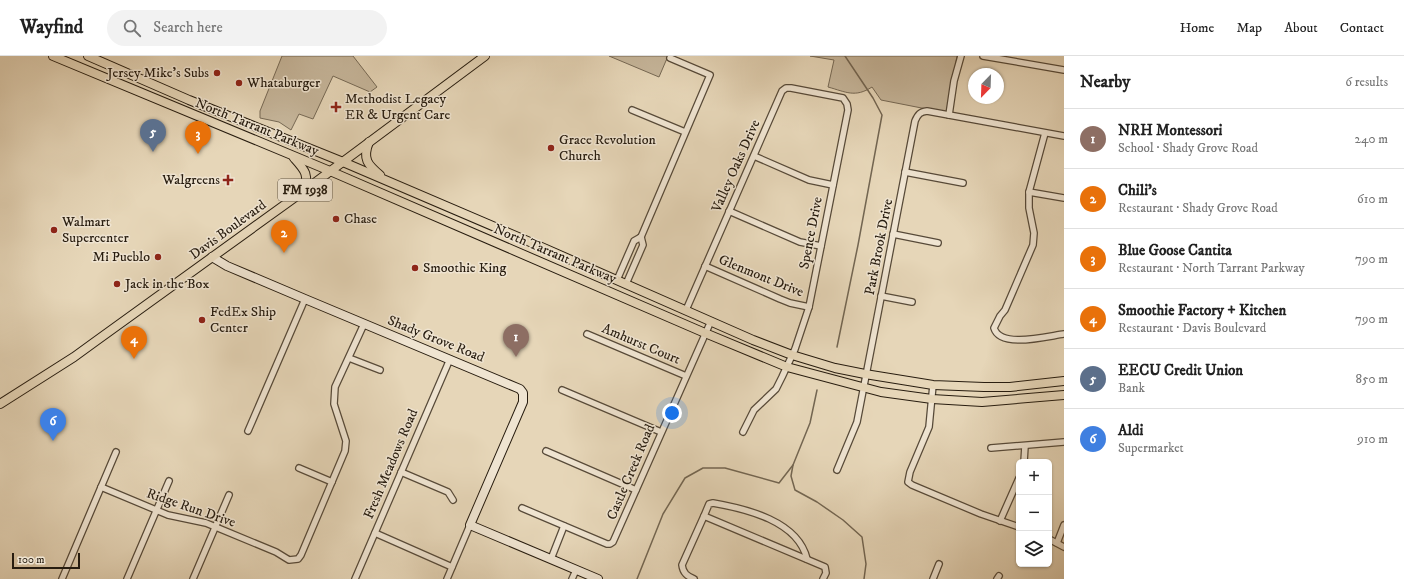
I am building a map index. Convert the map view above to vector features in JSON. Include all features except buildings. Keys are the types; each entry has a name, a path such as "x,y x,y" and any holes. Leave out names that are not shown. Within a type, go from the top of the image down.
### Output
{"main road":[{"name":"North Tarrant Parkway","path":"53,56 330,171 787,367 881,392 932,399 982,402 1064,395"},
{"name":"North Tarrant Parkway","path":"88,56 141,80 343,162 537,244 753,340 792,354 835,368 890,379 932,385 1010,387 1064,381"},
{"name":"Davis Boulevard","path":"0,404 74,357 301,193 485,56"},
{"path":"136,91 141,80"},
{"path":"369,142 366,149 368,165 387,181"},
{"path":"292,156 304,169 307,181 301,193"},
{"path":"531,258 537,244"},
{"path":"638,304 657,308 674,315 683,314 686,310"}],"street":[{"path":"961,56 954,81 948,115 1064,136"},
{"path":"983,56 1064,70"},
{"path":"617,280 634,241 641,237 710,75 670,58"},
{"name":"Valley Oaks Drive","path":"686,310 782,91 786,88 791,88 841,97 846,100"},
{"name":"Spence Drive","path":"743,432 754,410 776,389 787,367 809,307 848,110 846,100"},
{"path":"632,110 685,132"},
{"name":"Park Brook Drive","path":"837,470 857,422 865,374 915,121 920,113 927,112 948,115"},
{"path":"1045,133 1029,192 1029,208 1034,233 1033,245 1006,310 1000,316 994,328 999,336 1009,339 1024,340 1064,334"},
{"path":"754,156 809,180 833,184"},
{"path":"905,172 963,183"},
{"path":"1029,192 1064,198"},
{"path":"729,211 800,242 821,246"},
{"path":"893,234 938,243"},
{"path":"626,284 643,244 641,237"},
{"path":"629,253 637,257"},
{"name":"Shady Grove Road","path":"212,257 227,266 520,389 524,397 470,525"},
{"name":"Glenmont Drive","path":"705,266 785,301 809,307"},
{"path":"881,296 912,302"},
{"path":"248,432 305,299"},
{"name":"Castle Creek Road","path":"564,526 607,544 610,544 615,540 710,321"},
{"path":"299,468 332,482 342,461 346,441 343,429 335,411 335,387 364,324"},
{"name":"Amhurst Court","path":"587,334 686,376"},
{"path":"349,358 380,370"},
{"name":"Fresh Meadows Road","path":"355,579 450,359"},
{"path":"932,385 929,427 910,472 908,482 981,514 1016,525"},
{"path":"562,390 661,432"},
{"path":"991,448 1064,442"},
{"path":"1024,459 1025,446"},
{"path":"546,451 636,490"},
{"path":"62,579 116,452"},
{"path":"401,472 448,492 453,500"},
{"path":"127,579 169,481"},
{"name":"Ridge Run Drive","path":"101,487 156,511 178,518 198,521 276,552 289,560 295,560 301,555 332,482"},
{"path":"1000,521 1016,485"},
{"path":"193,579 229,495"},
{"path":"693,579 685,574 682,565 709,504 713,503 741,509 770,520 788,529 797,538 805,550 807,559"},
{"path":"522,508 564,526 551,559"},
{"path":"704,516 825,568 826,573 824,579"},
{"path":"447,579 470,525 598,579"},
{"path":"1057,543 1064,525"},
{"path":"375,533 452,567"},
{"path":"1052,540 1064,547"},
{"path":"932,579 939,564"},
{"path":"572,579 576,570"}],"shaded area":[{"path":"282,56 353,56 377,87 370,92 333,76 313,119 299,114 291,130 279,122 260,118 260,111"},
{"path":"609,56 668,56 659,77"},
{"path":"810,56 957,56 947,113 881,100 872,87 860,92 850,93 828,87 834,60"}],"waterway":[{"path":"837,347 882,115 873,98 845,56"},
{"path":"637,579 663,514 685,478 703,468 725,468 779,483 793,465 810,423 817,390"},
{"path":"793,465 791,476 795,490 817,502 843,520 862,537 866,564 864,579"}],"place":[{"name":"Jersey Mike's Subs","path":"217,73"},
{"name":"Whataburger","path":"239,83"},
{"name":"Methodist Legacy ER & Urgent Care","path":"336,107"},
{"name":"Grace Revolution Church","path":"551,148"},
{"name":"EECU Credit Union","path":"153,152"},
{"name":"Blue Goose Cantita","path":"198,154"},
{"name":"Walgreens","path":"228,180"},
{"name":"Chase","path":"336,219"},
{"name":"Walmart Supercenter","path":"54,230"},
{"name":"Chili's","path":"284,253"},
{"name":"Mi Pueblo","path":"158,257"},
{"name":"Smoothie King","path":"415,268"},
{"name":"Jack in the Box","path":"117,284"},
{"name":"FedEx Ship Center","path":"202,320"},
{"name":"NRH Montessori","path":"516,357"},
{"name":"Smoothie Factory + Kitchen","path":"134,359"},
{"name":"Aldi","path":"53,441"}]}
